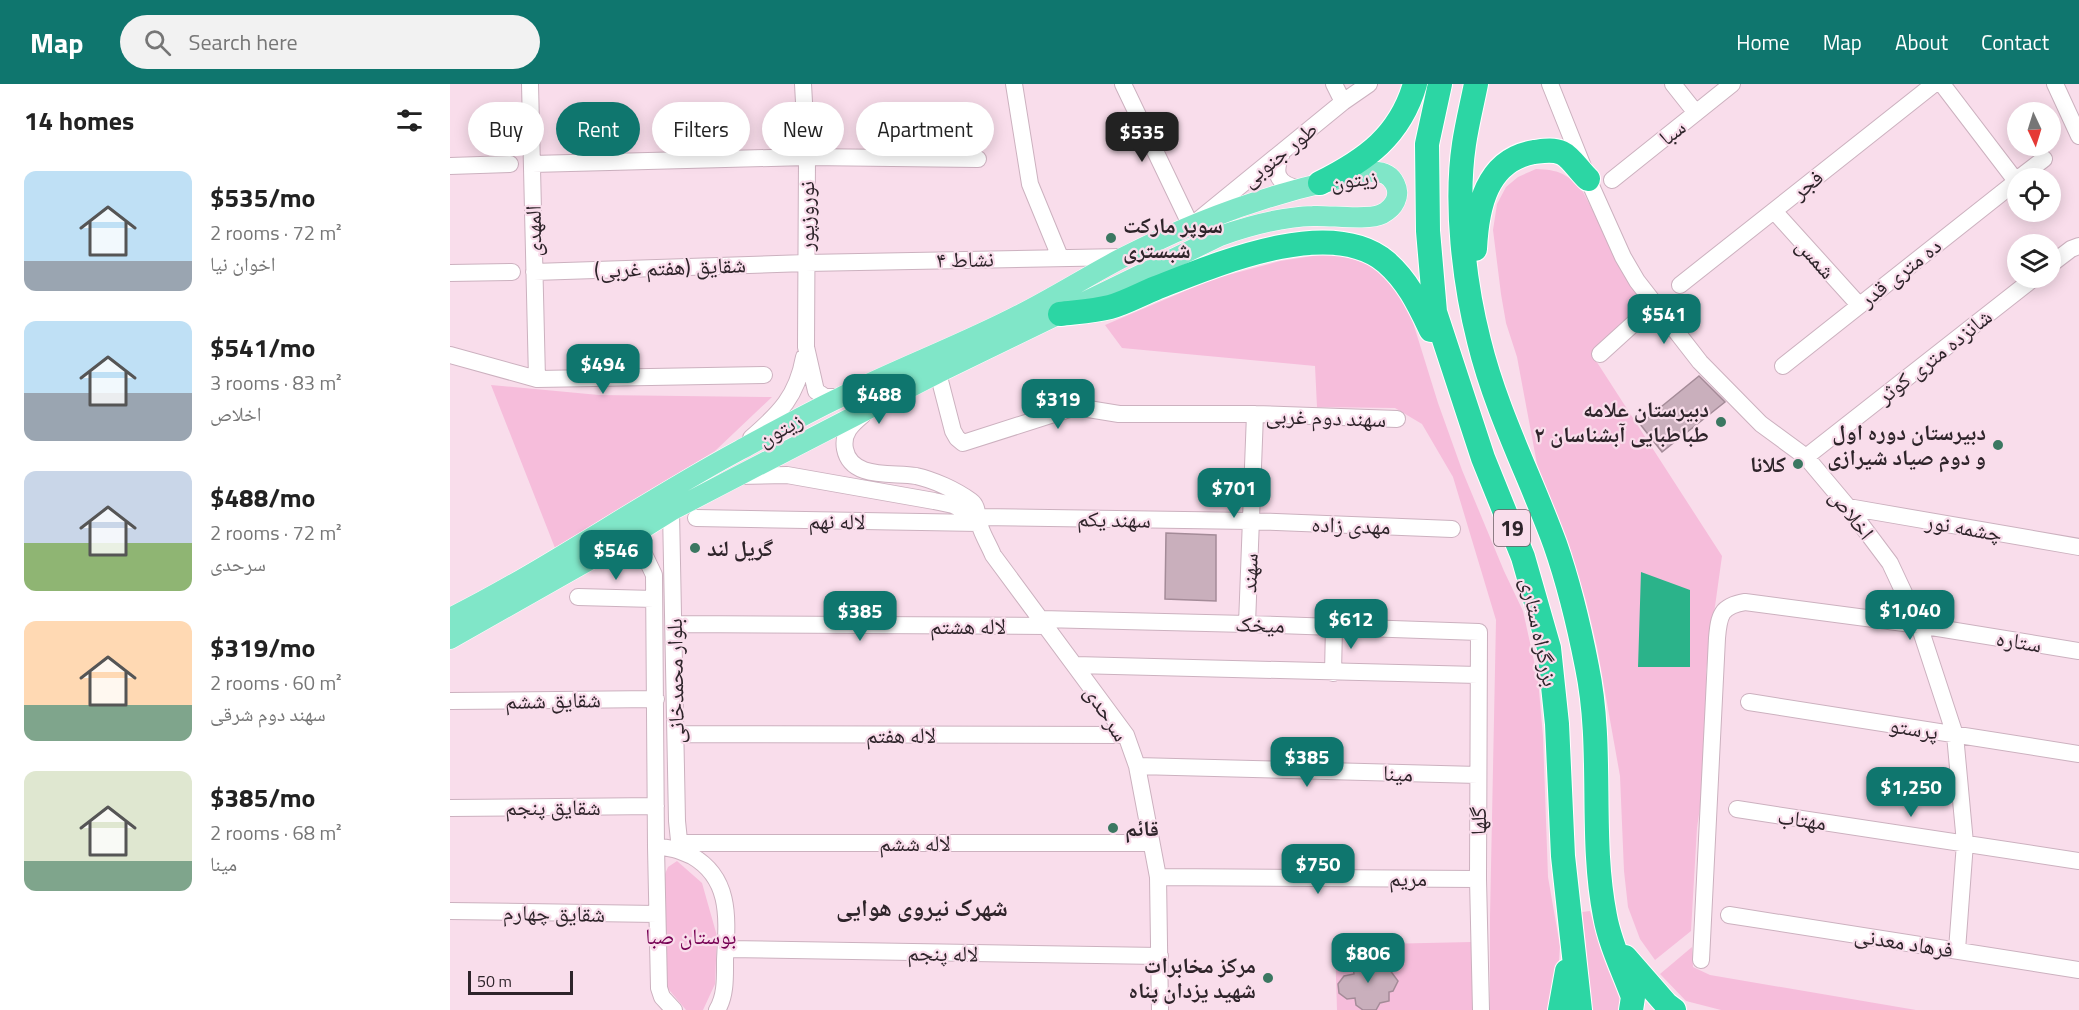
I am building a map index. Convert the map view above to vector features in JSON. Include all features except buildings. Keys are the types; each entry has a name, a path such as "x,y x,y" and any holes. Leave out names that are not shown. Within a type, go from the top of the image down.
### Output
{"highway":[{"path":"1309,186 1353,166 1388,136 1401,116 1415,84"},
{"name":"بزرگراه ستاری","path":"1440,84 1427,144 1428,231 1435,312 1483,458 1523,557 1548,648 1557,724 1560,812 1580,1010"},
{"name":"بزرگراه ستاری","path":"1476,84 1464,145 1461,197 1466,267 1472,306 1479,342 1489,375 1555,545 1574,609 1588,671 1594,722 1599,856 1604,908 1610,935 1633,997 1631,1010"},
{"path":"1472,306 1476,238 1481,202 1492,177 1505,165 1527,153 1547,150 1563,153 1588,179"},
{"path":"1060,314 1111,307 1212,266 1260,251 1314,243 1346,245 1368,250 1385,261 1402,278 1418,303 1462,399"},
{"path":"1560,1010 1567,965 1569,911"},
{"path":"1610,935 1633,968 1674,1010"}],"main road":[{"name":"زیتون","path":"450,618 540,569 736,451 840,397 1019,315 1124,257 1230,211 1309,186 1379,171 1393,179 1397,189 1397,199 1391,208 1378,216 1314,216 1282,219 1246,227 1220,236 938,373 671,511 623,541 450,639"},
{"path":"450,604 475,606"}],"street":[{"name":"المهدی","path":"530,84 537,379"},
{"name":"نوروزپور","path":"736,451 778,414 792,395 801,375 806,347 807,157 803,84"},
{"path":"1014,84 1030,184 1060,257"},
{"path":"1123,84 1191,226"},
{"path":"1334,84 1342,102"},
{"name":"طور جنوبی","path":"1191,226 1342,102 1369,84"},
{"name":"اخلاص","path":"1550,84 1588,179 1623,257 1654,305 1700,362 1761,424 1806,457 1848,507 1890,563 1919,625 1955,735 1965,843 1957,950"},
{"path":"1673,84 1696,113"},
{"name":"سبا","path":"1612,180 1732,84"},
{"name":"فجر","path":"1680,285 1934,84"},
{"path":"1942,84 2008,168"},
{"path":"2055,84 2079,136"},
{"path":"1283,151 1278,162 1279,179 1286,185 1309,186"},
{"path":"532,164 807,157 978,159"},
{"name":"ده متری قدر","path":"2033,168 2044,159"},
{"path":"450,166 510,164"},
{"name":"ده متری قدر","path":"1783,366 2007,189"},
{"name":"شمس","path":"1774,211 1859,305"},
{"path":"2061,257 2079,246"},
{"name":"نشاط ۴","path":"806,263 1124,257"},
{"name":"شقایق (هفتم غربی)","path":"534,272 806,263"},
{"path":"450,273 512,272"},
{"name":"شانزده متری کوثر","path":"1806,457 2021,288"},
{"path":"1600,354 1654,305"},
{"name":"نوروزپور","path":"806,347 816,391 825,397 840,397"},
{"path":"450,355 537,379 764,375"},
{"name":"سهند دوم غربی","path":"938,373 953,431 963,442 1076,407 1119,414 1254,414 1397,419"},
{"name":"سرحدی","path":"872,408 851,425 846,434 846,453 850,461 866,471 918,476 954,491 973,502 993,555 1126,735 1137,766 1158,877 1160,1010"},
{"name":"سهند","path":"1247,624 1254,414"},
{"path":"738,476 788,474 934,501 953,506 978,520"},
{"name":"چشمه نور","path":"1848,507 2079,547"},
{"name":"بلوار محمدخانی","path":"671,511 677,821 680,847"},
{"name":"لاله نهم","path":"696,518 978,520"},
{"name":"سهند يكم","path":"978,520 1251,521"},
{"name":"مهدی زاده","path":"1251,521 1452,529"},
{"name":"بلوار محمدخانی","path":"623,541 644,555 654,575 659,988 662,998 674,1010"},
{"path":"578,597 654,592 660,579 666,579 673,585"},
{"name":"ستاره","path":"1701,960 1718,623 1722,613 1730,605 1744,602 1919,625 2079,651"},
{"name":"میخک","path":"1044,623 1247,624 1479,632"},
{"name":"لاله هشتم","path":"674,624 1044,623"},
{"path":"1333,673 1334,626"},
{"name":"گلها","path":"1479,632 1478,879 1481,1010"},
{"name":"میخک","path":"1075,665 1478,675"},
{"name":"شقایق ششم","path":"450,701 656,699"},
{"name":"پرستو","path":"1749,702 2079,754"},
{"name":"لاله هفتم","path":"676,734 1126,735"},
{"name":"مینا","path":"1137,766 1478,775"},
{"name":"شقایق پنجم","path":"450,808 656,806"},
{"name":"مهتاب","path":"1737,810 2079,861"},
{"name":"لاله ششم","path":"656,848 1152,843"},
{"path":"680,847 713,873 724,897 726,949 724,990 717,1010"},
{"name":"مریم","path":"1158,877 1478,879"},
{"name":"شقایق چهارم","path":"450,911 657,914"},
{"name":"فرهاد معدنی","path":"1729,915 2079,970"},
{"name":"لاله پنجم","path":"726,949 1160,956"}],"green space":[{"path":"1536,169 1551,170 1562,174 1582,190 1644,308 1591,353 1722,556 1706,671 1708,752 1697,828 1691,931 1655,960 1640,939 1628,907 1620,776 1597,647 1568,542 1537,464 1517,357 1506,323 1501,294 1493,230 1497,204 1506,187 1518,177"},
{"path":"1332,253 1365,263 1388,278 1406,300 1438,403 1462,470 1523,611 1538,679 1543,736 1548,877 1560,946 1557,990 1547,1010 1490,1010 1496,620 1453,477 1422,424 1395,408 1317,407 1315,366 1122,348 1105,325 1213,279 1280,261"},
{"path":"491,385 599,395 772,397 715,451 555,548"},
{"name":"بوستان صبا","path":"677,861 702,883 717,936 715,984 703,1010 686,1010 665,985 665,874 668,867"},
{"path":"1590,911 1600,945 1621,984 1623,1010 1588,1010 1586,946 1582,912"},
{"path":"1472,942 1475,1010 1376,1010 1389,992 1393,991 1398,981 1384,962 1375,963 1368,958 1360,959 1353,967 1354,974 1344,976 1338,984 1339,993 1347,999 1355,998 1356,1005 1363,1010 1337,1010 1335,945"},
{"path":"1692,947 1693,967 1710,975 1916,1010 1721,1010 1686,1001 1660,974"}],"shaded area":[{"path":"1641,572 1690,590 1690,667 1638,667"}],"place":[{"name":"سوپر مارکت شبستری","path":"1111,238"},
{"name":"دبیرستان علامه طباطبایی آبشناسان ۲","path":"1721,422"},
{"name":"دبیرستان دوره اول‌ و دوم صیاد شیرازی","path":"1998,445"},
{"name":"کلانا","path":"1798,464"},
{"name":"گریل لند","path":"695,548"},
{"name":"قائم","path":"1113,828"},
{"name":"مرکز مخابرات شهید یزدان پناه","path":"1268,978"}],"district":[{"name":"شهرک نیروی هوایی","path":"922,907"}]}
